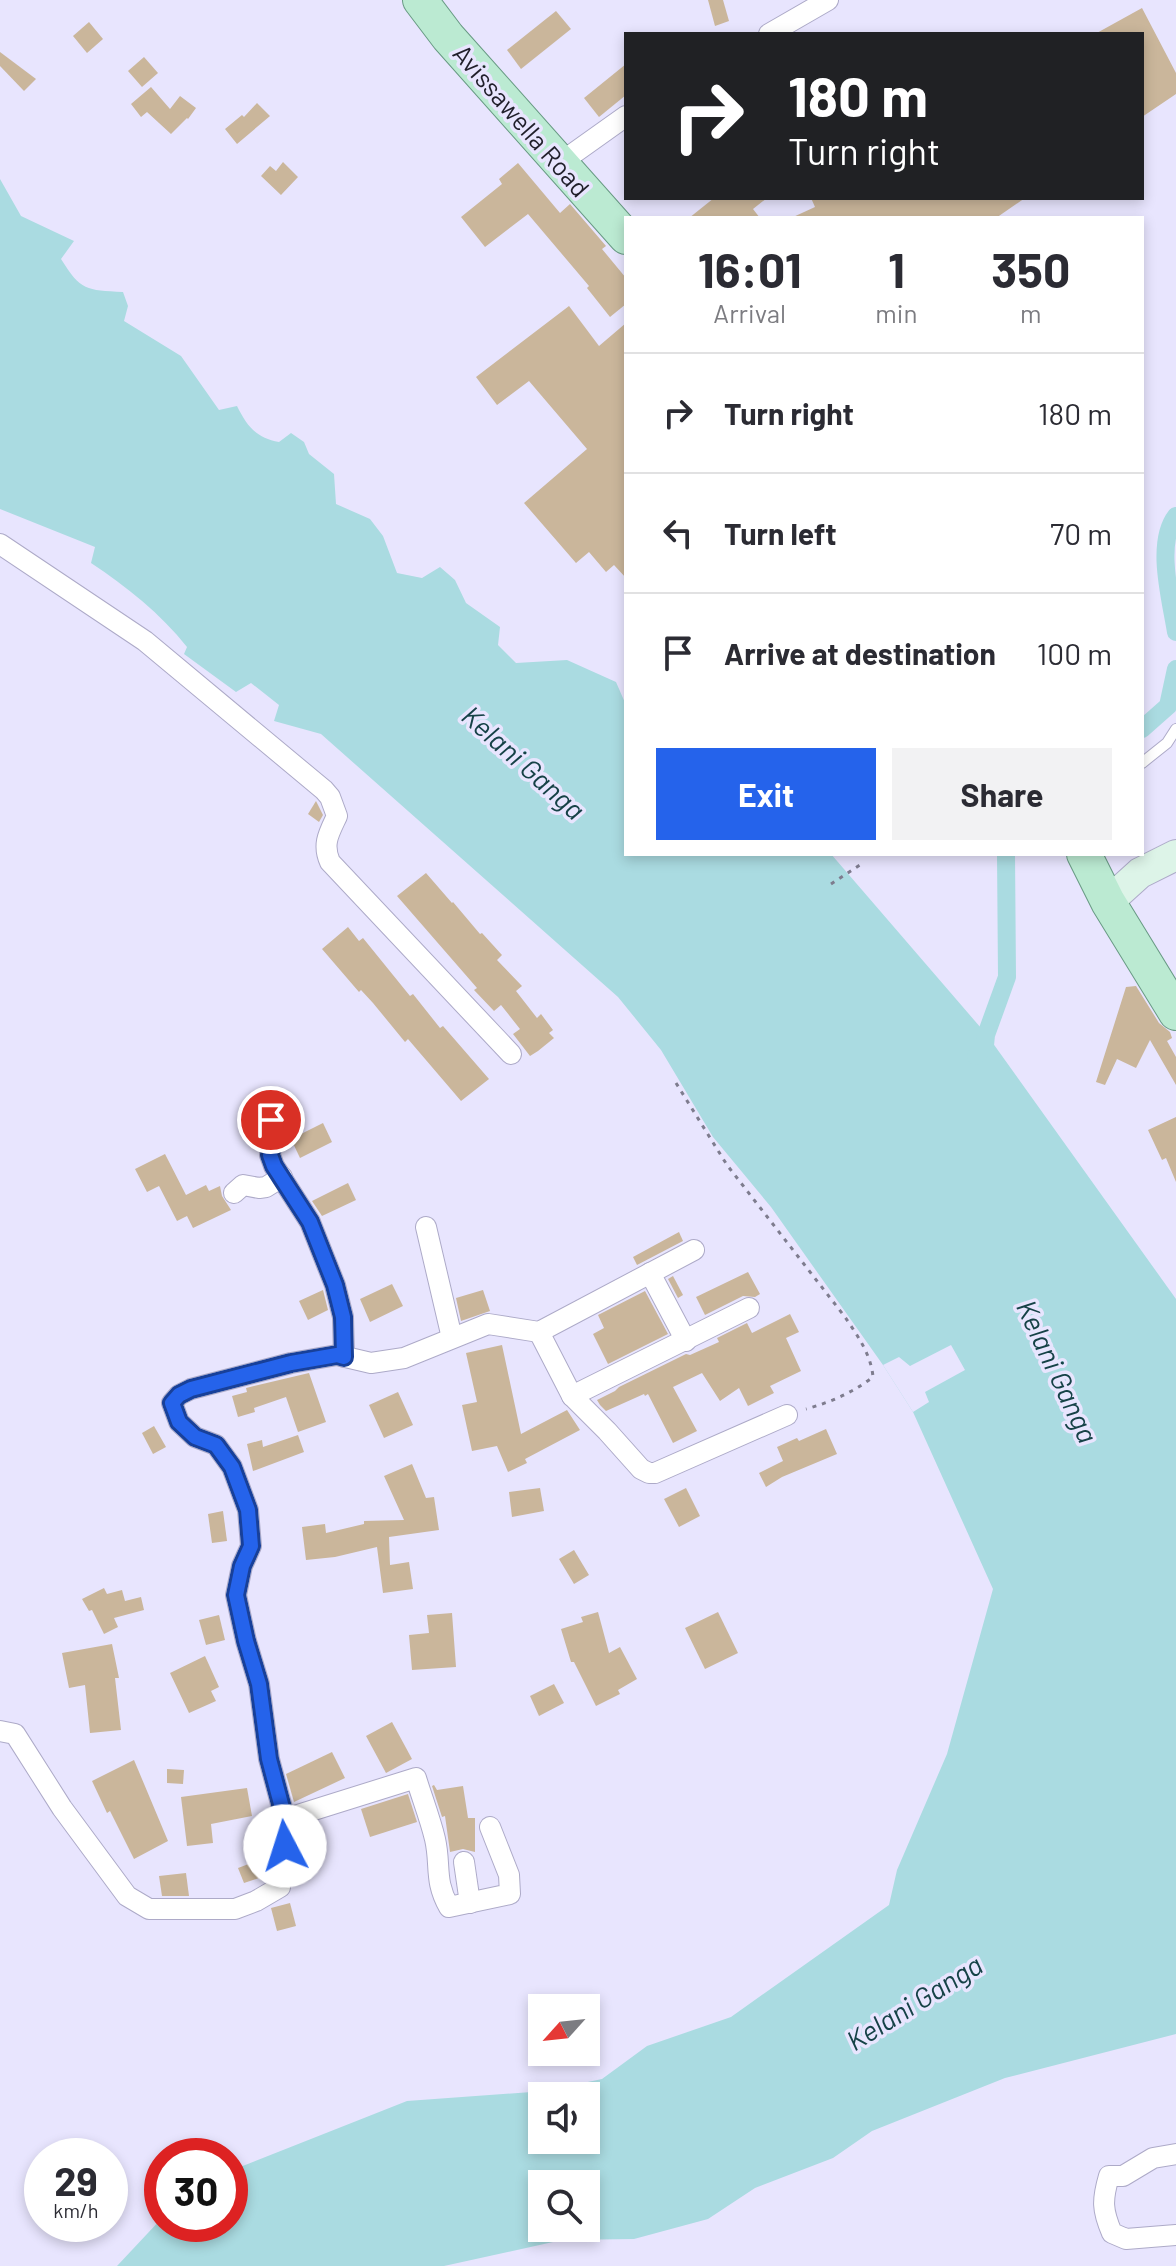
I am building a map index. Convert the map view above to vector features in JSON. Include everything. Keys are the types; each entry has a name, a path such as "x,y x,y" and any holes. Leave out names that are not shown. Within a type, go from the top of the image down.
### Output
{"main road":[{"name":"Avissawella Road","path":"420,0 448,37 624,235"},
{"path":"1108,902 1140,873 1176,855"},
{"path":"1085,856 1108,902 1176,1013"}],"street":[{"path":"772,32 828,0"},
{"path":"560,163 624,117"},
{"path":"0,544 145,641 324,790 337,816 325,843 330,862 511,1054"},
{"path":"271,1120 273,1138 260,1155 282,1177 310,1222 335,1285 343,1317 344,1357"},
{"path":"234,1193 243,1185 266,1187 282,1177"},
{"path":"426,1227 452,1338"},
{"path":"0,1731 15,1734 62,1808 118,1885 127,1896 149,1909 235,1909 280,1887 285,1819 269,1759 259,1684 236,1595 242,1566 251,1546 248,1510 232,1467 216,1445 195,1437 179,1422 172,1403 191,1389 291,1363 337,1355 371,1363 404,1358 488,1324 539,1332 694,1250"},
{"path":"650,1273 686,1341"},
{"path":"572,1396 749,1308"},
{"path":"539,1332 572,1396 641,1469 649,1473 787,1415"},
{"path":"285,1819 416,1778 436,1842 437,1877 449,1907 510,1894 509,1875 490,1827"},
{"path":"464,1862 470,1903"},
{"path":"1176,2154 1153,2158 1123,2176 1109,2176 1104,2213 1112,2233 1126,2239 1176,2235"}],"lane":[{"path":"1144,761 1167,743 1176,729"}],"path":[{"path":"831,884 863,863"},
{"path":"676,1083 727,1165 845,1317 862,1342 872,1365 873,1377 835,1401 787,1415"}],"water":[{"name":"Kelani Ganga","path":"0,179 21,216 74,241 61,259 74,277 92,289 123,292 128,306 124,321 181,356 219,410 237,406 249,425 264,438 279,442 291,433 304,442 309,454 334,474 336,504 370,519 383,536 397,573 422,578 440,567 455,580 466,603 500,627 498,645 516,663 567,660 616,682 624,700 624,856 833,856 987,1035 1176,1299 1176,2034 1005,2078 872,2131 833,2158 755,2188 708,2219 634,2239 600,2239 600,2170 528,2170 528,2242 553,2242 444,2266 117,2266 144,2237 144,2242 248,2242 248,2164 407,2101 528,2092 528,2154 600,2154 600,2082 588,2082 602,2079 647,2046 731,2017 889,1905 897,1870 947,1754 993,1589 913,1412 771,1207 713,1137 661,1050 618,997 321,734 274,721 279,705 251,683 236,692 184,654 187,647 166,623 130,591 91,563 95,547 0,509"}],"pier":[{"path":"951,1345 965,1370 925,1392 929,1402 913,1412 883,1365 899,1357 910,1366"}],"building":[{"path":"708,0 723,0 729,21 715,26"},
{"path":"1142,8 1176,73 1176,94 1144,116 1144,32 1099,32"},
{"path":"556,11 571,29 521,69 507,50"},
{"path":"89,22 103,39 87,53 73,36"},
{"path":"0,52 36,79 24,91 0,66"},
{"path":"144,57 158,73 142,87 128,71"},
{"path":"624,66 624,97 599,117 584,98"},
{"path":"151,87 170,109 180,96 196,108 171,134 147,112 141,117 131,104"},
{"path":"257,103 270,116 237,144 225,129 242,115 244,117"},
{"path":"283,162 298,177 281,195 261,176 270,166 276,171"},
{"path":"518,163 560,213 570,204 606,246 602,249 624,276 624,306 610,317 587,288 589,286 528,214 485,247 461,217 502,184 499,179"},
{"path":"712,200 764,200 753,209 758,216 692,216"},
{"path":"812,200 1022,200 999,216 795,216 815,207"},
{"path":"569,306 599,346 624,325 624,576 614,565 606,572 589,552 576,563 524,503 587,449 529,381 497,405 476,377"},
{"path":"316,801 323,815 319,822 308,814"},
{"path":"426,873 502,955 497,960 522,986 516,991 537,1018 541,1014 553,1030 549,1033 554,1038 530,1056 513,1034 520,1029 501,1005 494,1011 397,896"},
{"path":"348,927 359,941 363,938 410,996 413,994 440,1028 443,1026 489,1079 461,1101 408,1039 405,1042 322,949"},
{"path":"1136,986 1159,1023 1170,1032 1172,1038 1167,1041 1176,1057 1176,1085 1150,1040 1136,1068 1117,1059 1105,1085 1096,1082 1126,987"},
{"path":"274,1094 283,1106 279,1110 269,1107 261,1112 257,1106"},
{"path":"1176,1117 1176,1182 1166,1158 1162,1160 1148,1130"},
{"path":"323,1123 332,1142 300,1158 291,1139"},
{"path":"165,1154 186,1195 206,1185 209,1191 220,1186 231,1210 193,1228 187,1216 177,1221 159,1186 147,1192 135,1169"},
{"path":"348,1183 356,1200 322,1216 312,1201"},
{"path":"679,1232 683,1241 637,1265 633,1257"},
{"path":"748,1272 760,1294 743,1296 705,1315 696,1297"},
{"path":"673,1276 683,1295 678,1298 668,1279"},
{"path":"392,1284 403,1306 370,1322 360,1299"},
{"path":"323,1290 328,1310 308,1320 299,1301"},
{"path":"483,1290 490,1311 461,1321 456,1298"},
{"path":"645,1291 668,1334 608,1364 593,1334 604,1328 598,1315"},
{"path":"790,1314 799,1332 786,1338 801,1371 770,1386 774,1393 748,1406 739,1388 720,1401 702,1373 673,1387 697,1431 673,1443 648,1394 606,1411 597,1400 686,1354 719,1342 717,1338 747,1323 752,1333"},
{"path":"502,1345 521,1434 567,1410 580,1430 525,1459 527,1463 508,1472 497,1446 472,1451 462,1405 477,1402 466,1353"},
{"path":"309,1373 326,1422 298,1432 286,1397 238,1417 232,1396 247,1392 246,1388"},
{"path":"398,1392 413,1425 384,1438 369,1405"},
{"path":"154,1426 166,1447 153,1454 142,1433"},
{"path":"826,1429 837,1454 766,1487 759,1473 783,1461 777,1447"},
{"path":"298,1435 304,1452 253,1471 247,1444 262,1440 263,1447"},
{"path":"412,1464 426,1498 434,1497 439,1530 389,1537 390,1565 409,1562 413,1589 383,1593 377,1547 306,1560 302,1527 325,1524 326,1533 364,1524 364,1521 404,1520 384,1476"},
{"path":"540,1488 544,1511 512,1517 509,1492"},
{"path":"686,1488 700,1516 679,1527 664,1499"},
{"path":"223,1511 227,1541 212,1543 208,1514"},
{"path":"574,1550 589,1575 574,1584 559,1559"},
{"path":"104,1588 107,1594 122,1590 125,1601 141,1597 144,1610 114,1618 118,1627 104,1634 92,1610 89,1611 82,1599"},
{"path":"598,1612 609,1653 620,1647 637,1679 618,1690 620,1694 596,1706 574,1662 571,1662 561,1629 583,1622 581,1617"},
{"path":"718,1612 738,1653 705,1669 685,1628"},
{"path":"452,1613 456,1667 412,1670 409,1635 429,1633 427,1615"},
{"path":"219,1615 225,1640 206,1645 199,1620"},
{"path":"112,1644 119,1678 115,1678 121,1730 90,1733 85,1685 69,1688 62,1653"},
{"path":"205,1656 219,1687 211,1691 216,1701 189,1713 170,1673"},
{"path":"554,1684 564,1703 539,1716 530,1696"},
{"path":"392,1722 412,1759 386,1773 366,1736"},
{"path":"332,1752 345,1778 294,1802 286,1774"},
{"path":"134,1760 168,1841 134,1859 92,1781"},
{"path":"167,1769 184,1770 183,1784 167,1783"},
{"path":"434,1785 437,1790 463,1786 468,1818 475,1818 475,1852 463,1849 450,1852 445,1816 442,1817"},
{"path":"247,1788 252,1816 211,1824 213,1843 187,1846 181,1797"},
{"path":"408,1794 417,1822 370,1837 361,1809"},
{"path":"272,1839 271,1856 250,1862 246,1847"},
{"path":"262,1859 268,1875 244,1883 238,1868"},
{"path":"186,1873 189,1896 162,1896 159,1876"},
{"path":"290,1903 296,1926 277,1931 271,1908"}],"waterway":[{"path":"1176,516 1166,541 1165,556 1176,632"},
{"path":"1144,727 1168,706 1176,669"},
{"path":"976,1056 985,1045 1007,977 1006,856"}],"route":[{"path":"271,1120 273,1138 270,1155 274,1166 310,1222 335,1285 343,1317 344,1357 337,1355 291,1363 191,1389 172,1403 179,1422 195,1437 216,1445 232,1467 248,1510 251,1546 242,1566 236,1595 259,1684 269,1759 285,1819 285,1846"}]}
